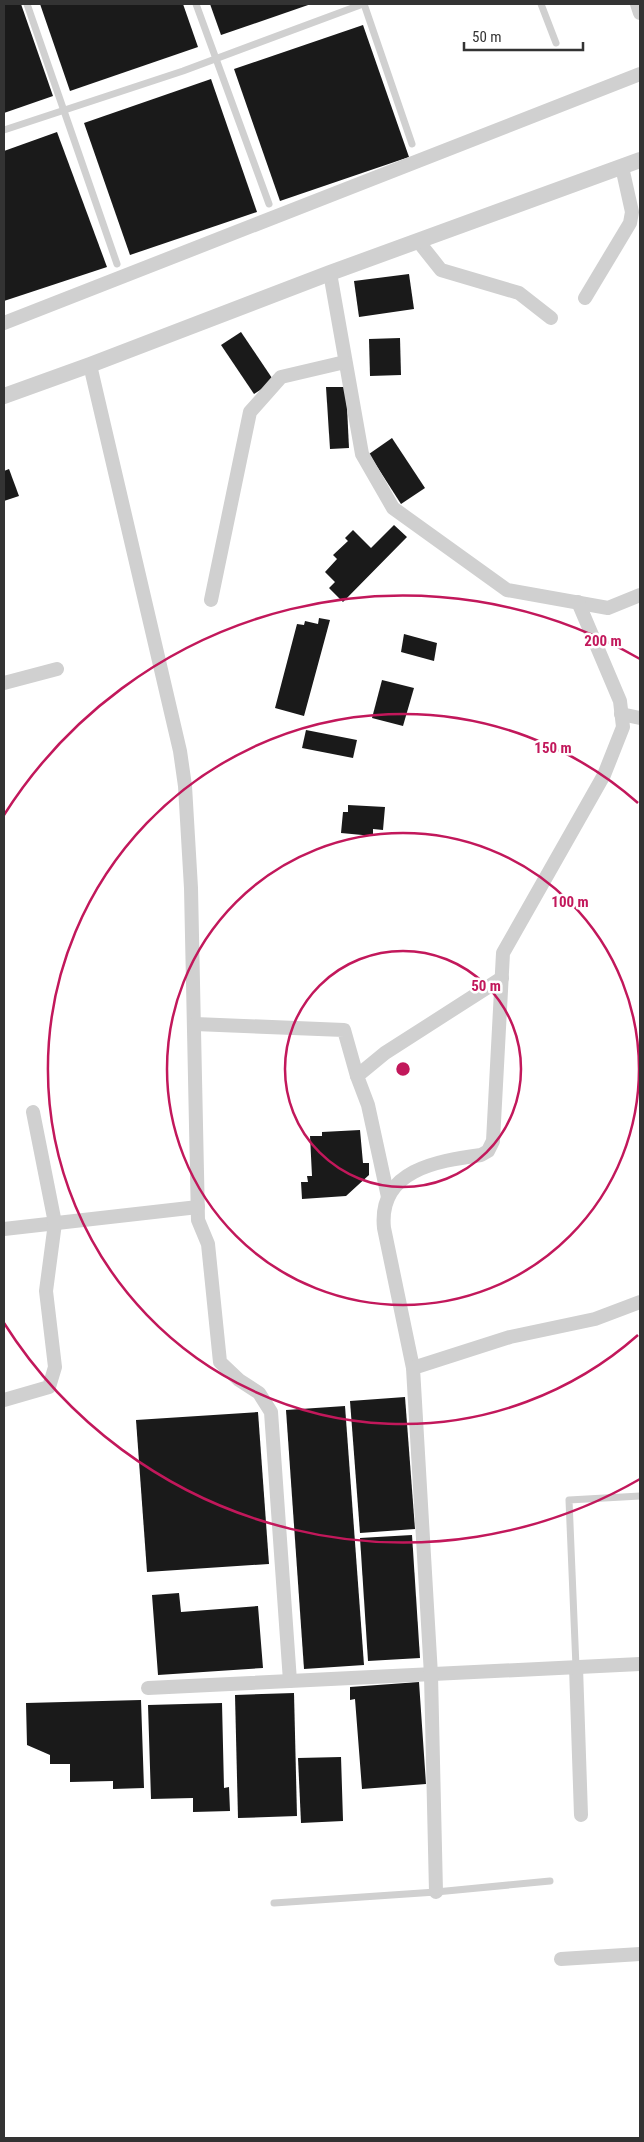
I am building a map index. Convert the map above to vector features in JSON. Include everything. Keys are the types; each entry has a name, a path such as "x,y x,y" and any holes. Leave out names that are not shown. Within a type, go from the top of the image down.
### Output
{"street":[{"path":"637,4 640,13"},
{"path":"4,323 640,74"},
{"path":"4,396 90,366 330,273 640,160"},
{"path":"585,298 630,223 632,212 622,167"},
{"path":"418,241 441,270 519,293 551,318"},
{"path":"330,273 362,454 393,508 508,590 608,608 640,595"},
{"path":"211,600 250,412 281,377 345,362"},
{"path":"90,366 180,751 184,777 192,888 198,1220 208,1244 220,1362 259,1394 271,1412 290,1681"},
{"path":"436,1892 431,1675 412,1368 384,1228 383,1213 388,1197 403,1178 424,1166 481,1155 488,1151 493,1141 503,953 604,775 623,727 620,701 578,602"},
{"path":"4,683 57,669"},
{"path":"621,714 640,718"},
{"path":"357,1076 385,1053 502,978"},
{"path":"195,1024 344,1030 357,1076 368,1105 388,1197"},
{"path":"4,1400 50,1387 55,1367 46,1291 55,1223 33,1112"},
{"path":"4,1229 198,1207"},
{"path":"412,1368 510,1337 595,1319 640,1302"},
{"path":"148,1688 640,1664"},
{"path":"576,1667 581,1816"},
{"path":"562,1959 640,1954"}],"lane":[{"path":"27,4 117,264"},
{"path":"196,4 269,204"},
{"path":"4,130 217,59 363,4 412,144"},
{"path":"541,4 556,44"},
{"path":"576,1667 569,1500 640,1496"},
{"path":"274,1904 550,1881"}],"building":[{"path":"4,4 21,4 53,96 4,113"},
{"path":"40,4 183,4 198,47 70,91"},
{"path":"210,4 311,4 221,35"},
{"path":"363,25 409,157 280,201 234,69"},
{"path":"211,79 257,212 130,255 84,123"},
{"path":"57,132 107,267 4,301 4,151"},
{"path":"409,274 414,309 359,317 354,281"},
{"path":"241,332 274,381 254,394 221,345"},
{"path":"400,338 401,375 370,376 369,339"},
{"path":"326,387 346,387 349,448 330,449"},
{"path":"392,438 425,488 401,504 369,454"},
{"path":"9,469 19,496 4,501 4,471"},
{"path":"394,525 407,537 343,602 329,588 335,582 325,572 337,559 333,555 348,541 345,538 353,530 371,548"},
{"path":"319,618 330,620 304,716 275,708 297,624 304,625 305,621 318,624"},
{"path":"404,634 437,643 434,661 401,652"},
{"path":"382,680 414,688 403,726 372,718"},
{"path":"306,730 357,740 353,758 302,748"},
{"path":"348,805 385,807 383,830 373,829 373,836 341,833 343,812 348,812"},
{"path":"360,1130 363,1163 369,1163 369,1175 346,1196 302,1199 301,1182 308,1182 307,1176 312,1176 310,1136 322,1136 322,1132"},
{"path":"405,1397 415,1529 360,1533 350,1401"},
{"path":"345,1406 364,1665 304,1669 286,1410"},
{"path":"258,1412 269,1564 147,1572 136,1420"},
{"path":"412,1535 420,1658 368,1661 360,1538"},
{"path":"179,1593 181,1612 258,1606 263,1668 158,1675 152,1595"},
{"path":"419,1682 426,1784 362,1789 355,1699 350,1700 350,1687"},
{"path":"294,1693 297,1816 238,1818 235,1695"},
{"path":"141,1700 144,1788 113,1789 113,1781 70,1782 70,1764 50,1764 50,1755 27,1745 26,1703"},
{"path":"222,1703 224,1788 229,1787 230,1811 193,1812 193,1798 151,1799 148,1705"},
{"path":"341,1757 343,1821 301,1823 298,1758"}]}
